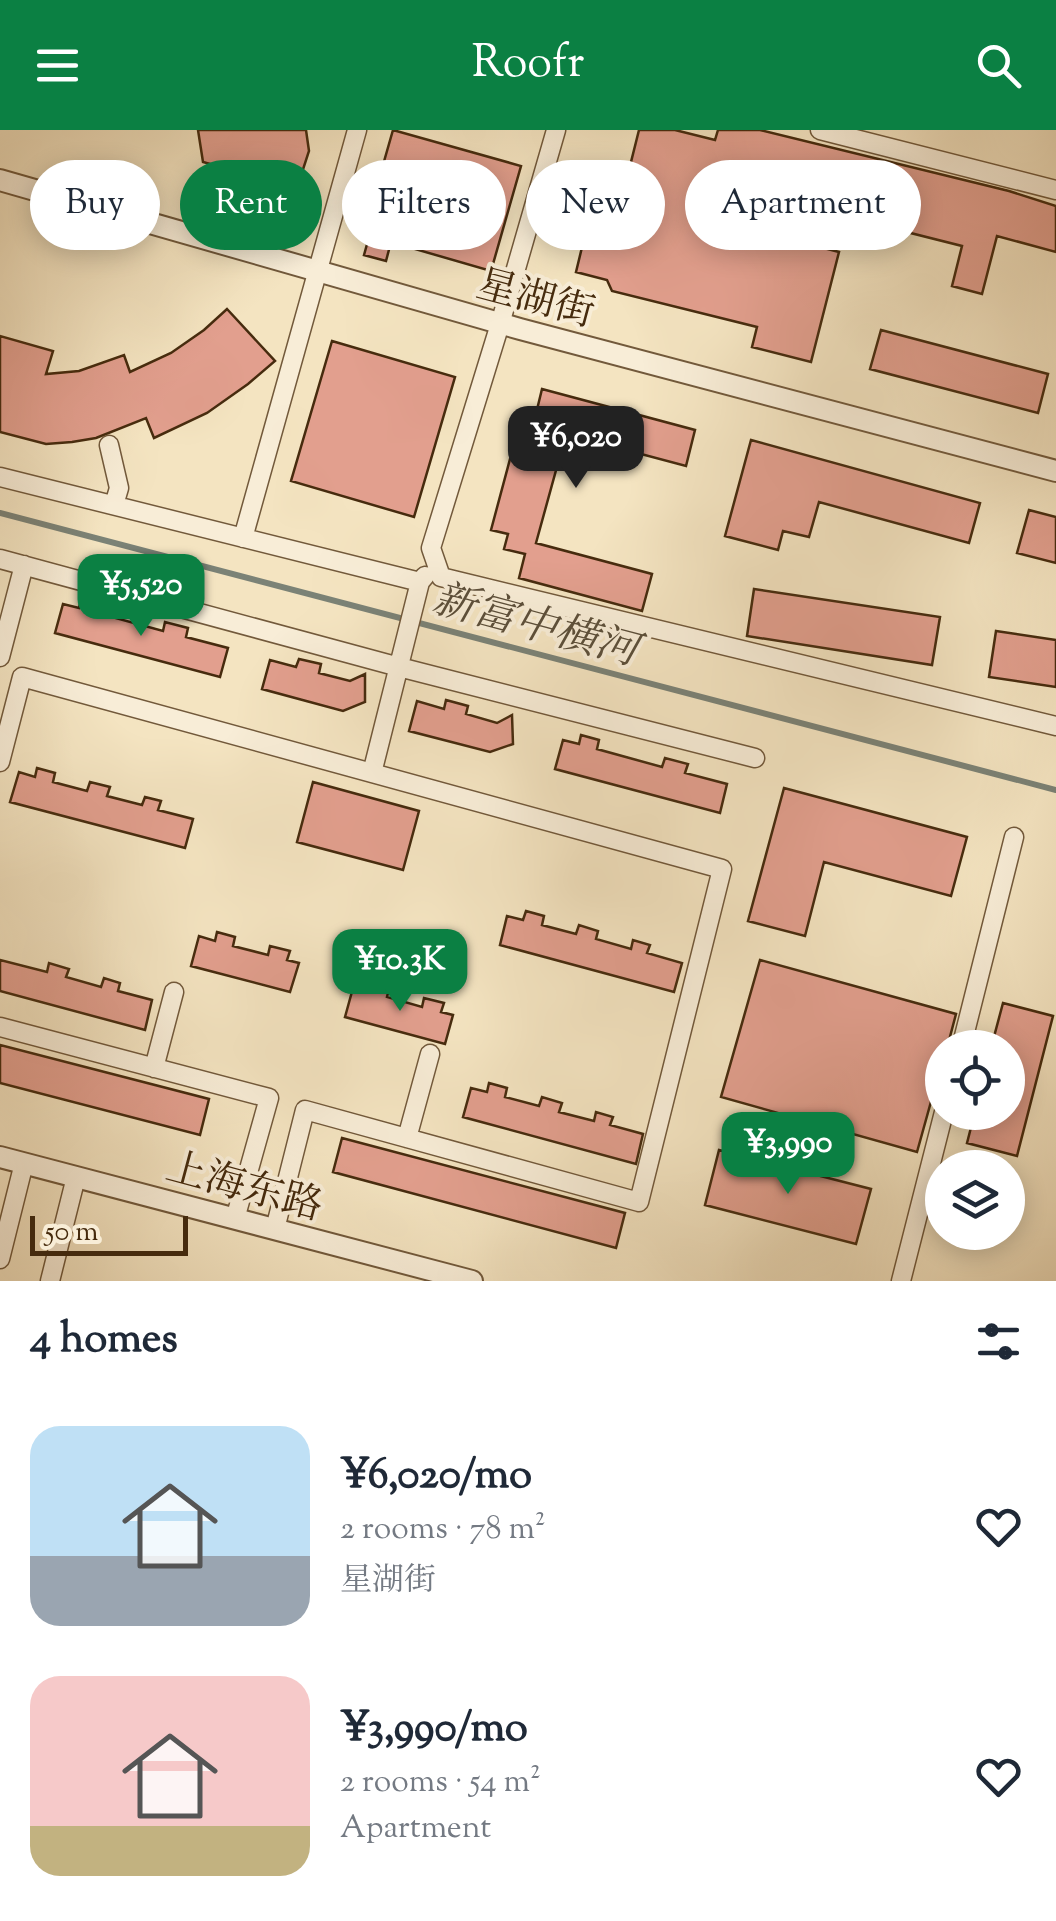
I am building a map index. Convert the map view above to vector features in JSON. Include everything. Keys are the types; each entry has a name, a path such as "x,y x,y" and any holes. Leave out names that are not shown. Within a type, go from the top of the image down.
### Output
{"street":[{"path":"243,538 357,130"},
{"path":"534,130 555,133 431,548 441,577 1056,726"},
{"path":"820,130 1056,190"},
{"name":"星湖街","path":"0,180 500,324 1056,471"},
{"path":"110,444 119,488 114,506"},
{"path":"0,476 243,538 418,590"},
{"path":"0,558 755,758"},
{"path":"372,773 418,590 436,562"},
{"path":"0,658 24,564"},
{"path":"0,762 22,678 722,869 639,1202 305,1110 275,1229"},
{"path":"966,1030 1014,837"},
{"path":"154,1068 174,992"},
{"path":"0,1027 269,1098 235,1219"},
{"path":"408,1138 430,1054"},
{"path":"901,1281 939,1130"},
{"name":"上海东路","path":"0,1157 472,1281"},
{"path":"0,1259 24,1164"},
{"path":"50,1281 76,1178"}],"building":[{"path":"198,130 306,130 306,160 203,160"},
{"path":"393,130 500,160 384,160"},
{"path":"639,130 675,130 715,140 718,130 760,130 882,160 685,160 685,250 839,252 811,362 752,347 757,327 612,291 607,280 576,272 581,250 665,250 665,160 632,160"},
{"path":"506,162 521,166 506,218"},
{"path":"921,169 1056,206 1056,252 997,236 982,294 952,286 962,246 921,236"},
{"path":"365,250 389,250 386,261 364,255"},
{"path":"419,250 497,250 491,271"},
{"path":"227,309 275,361 207,413 154,438 146,418 96,438 72,442 46,444 0,432 0,336 53,351 46,374 79,371 124,355 130,372 171,353"},
{"path":"881,330 1048,374 1038,413 870,369"},
{"path":"332,341 455,377 414,517 291,481"},
{"path":"542,389 695,430 686,466 566,434 536,543 652,574 642,611 519,578 525,554 504,549 508,534 491,530 521,418 534,422"},
{"path":"751,440 980,503 969,543 819,502 809,537 783,531 778,550 725,536"},
{"path":"1029,510 1056,517 1056,563 1017,553"},
{"path":"754,589 940,617 932,665 747,636"},
{"path":"81,599 100,604 97,613 163,631 165,622 188,628 186,637 228,648 220,677 55,633 63,604 79,608"},
{"path":"996,631 1056,640 1056,687 989,677"},
{"path":"299,659 321,664 319,673 350,681 365,674 365,702 343,711 262,689 270,660 296,667"},
{"path":"446,700 468,706 466,714 497,723 512,715 513,744 490,752 409,731 417,701 444,709"},
{"path":"581,735 599,740 597,749 662,767 665,758 688,764 685,773 727,784 720,813 555,769 563,740 579,744"},
{"path":"37,768 55,773 53,782 87,791 90,782 110,787 107,796 142,805 145,797 161,801 158,810 193,819 185,848 10,802 19,772 35,777"},
{"path":"313,782 419,811 403,870 297,842"},
{"path":"784,788 967,837 951,896 824,862 805,936 748,921"},
{"path":"526,911 544,916 542,925 576,934 579,925 598,931 596,939 631,949 633,940 650,945 647,953 682,963 674,992 500,945 507,916 523,920"},
{"path":"217,932 235,937 233,946 268,955 270,946 290,951 287,960 299,963 290,992 191,966 199,936 215,941"},
{"path":"0,960 47,972 49,963 69,969 66,977 101,987 104,978 120,983 118,991 152,1000 145,1030 0,991"},
{"path":"760,960 956,1014 952,1030 925,1030 925,1123 917,1152 721,1097"},
{"path":"371,984 389,989 387,997 422,1007 424,998 444,1003 441,1012 453,1015 445,1044 345,1017 353,988 369,992"},
{"path":"1003,1003 1053,1016 1025,1125 1025,1030 996,1030"},
{"path":"0,1045 209,1099 200,1135 0,1083"},
{"path":"489,1083 507,1088 505,1097 539,1106 542,1097 562,1103 559,1112 594,1121 596,1112 613,1117 610,1125 643,1134 636,1164 463,1117 471,1088 487,1092"},
{"path":"970,1130 1024,1130 1019,1150 994,1150 967,1143"},
{"path":"342,1138 625,1213 616,1248 333,1172"},
{"path":"719,1150 871,1189 856,1244 705,1205"}],"waterway":[{"name":"新富中横河","path":"0,513 1056,790"}]}
